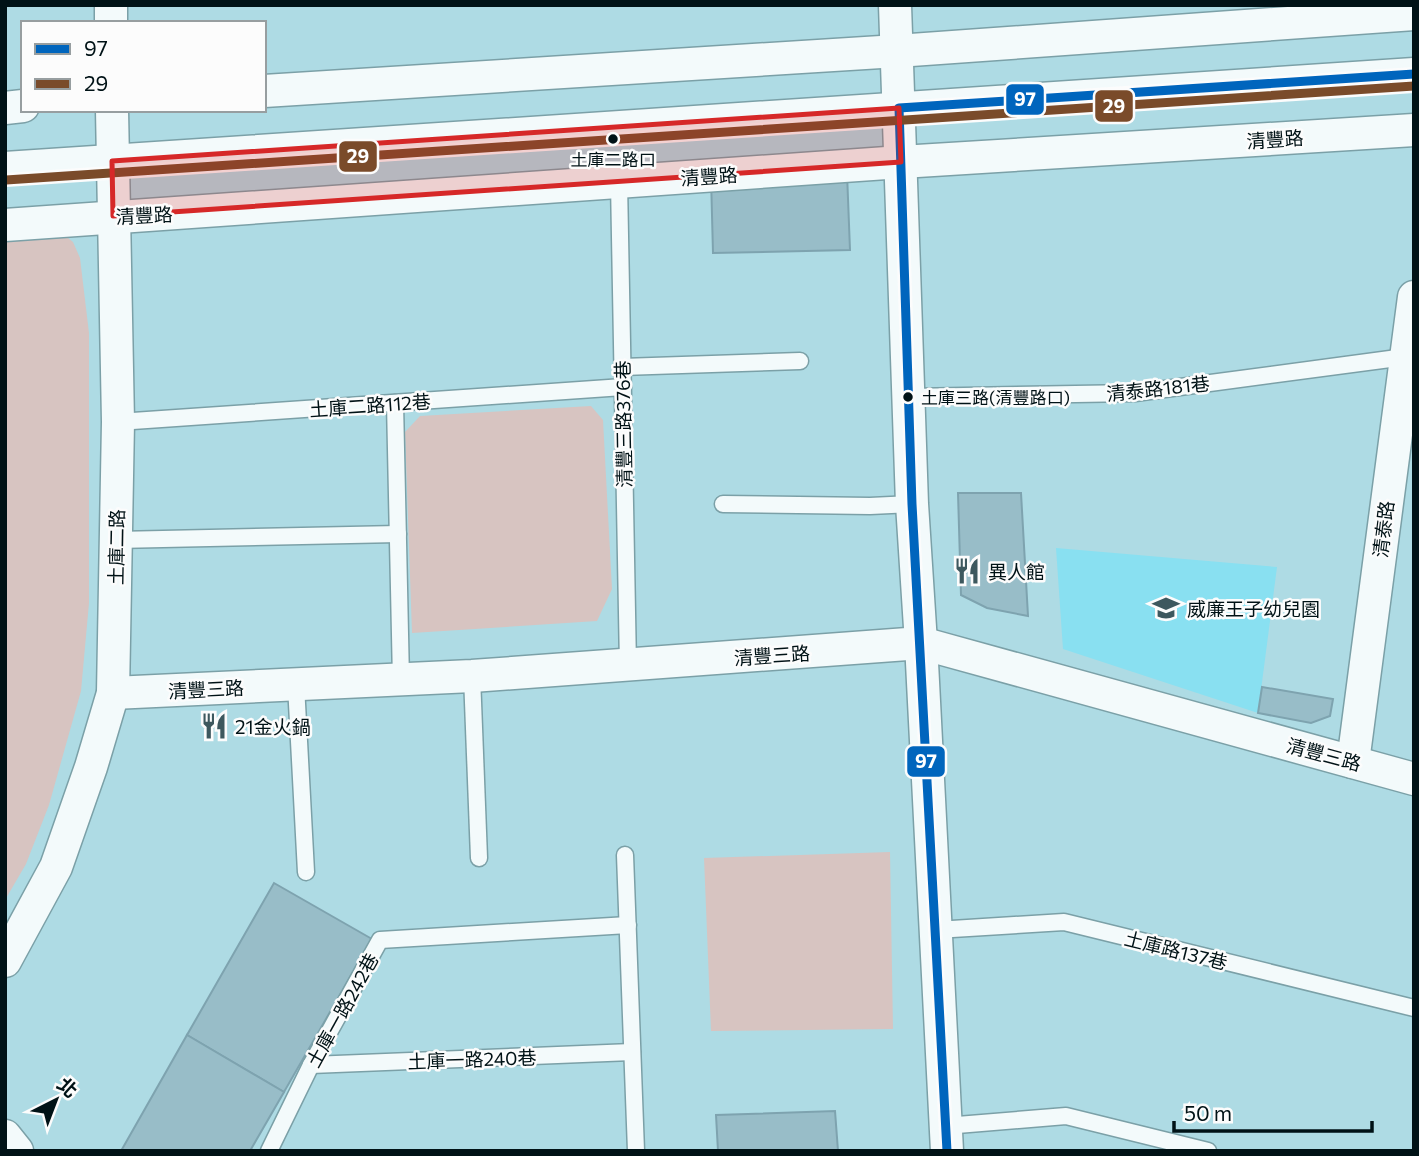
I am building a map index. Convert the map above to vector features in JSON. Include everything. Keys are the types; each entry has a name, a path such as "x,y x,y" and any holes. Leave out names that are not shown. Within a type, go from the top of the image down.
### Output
{"street":[{"path":"895,5 912,504 946,1139"},
{"path":"266,91 897,51 1414,14"},
{"path":"5,168 1414,74"},
{"name":"土庫二路","path":"5,961 56,867 92,767 113,693 118,422 112,112"},
{"name":"清豐路","path":"5,225 901,162 1414,130"},
{"name":"清泰路","path":"1353,762 1414,297"},
{"name":"清豐三路","path":"113,693 472,676 921,643 1414,779"},
{"path":"5,1136 17,1151"}],"lane":[{"name":"清豐三路376巷","path":"619,182 628,666"},
{"name":"清泰路181巷","path":"909,397 1135,393 1405,358"},
{"path":"622,367 800,361"},
{"name":"土庫二路112巷","path":"118,422 623,387"},
{"path":"394,403 401,680"},
{"path":"723,504 912,504"},
{"path":"116,540 398,534"},
{"path":"472,676 479,858"},
{"path":"296,685 306,872"},
{"path":"625,855 636,1151"},
{"name":"土庫路137巷","path":"936,930 1064,922 1414,1008"},
{"name":"土庫一路242巷","path":"269,1151 311,1065 380,940 628,925"},
{"name":"土庫一路240巷","path":"311,1065 632,1052"},
{"path":"946,1139 1066,1116 1208,1151"}],"highlighted area":[{"path":"899,108 901,162 113,216 112,161"}],"shaded area":[{"path":"58,230 73,242 80,258 89,333 89,603 81,691 49,805 26,864 5,900 5,232"},
{"path":"591,406 603,420 612,589 597,621 412,633 405,432 420,416"},
{"name":"威廉王子幼兒園","path":"1056,548 1277,567 1258,713 1063,649"},
{"path":"890,852 893,1029 711,1031 704,858"}],"building":[{"path":"847,173 850,250 713,253 711,177"},
{"path":"958,493 1021,493 1028,616 987,608 961,595"},
{"path":"1262,687 1333,699 1330,716 1311,723 1258,713"},
{"path":"274,883 372,939 284,1092 187,1035"},
{"path":"187,1035 284,1092 250,1151 121,1151"},
{"path":"835,1111 838,1151 718,1151 716,1115"}],"transit line":[{"name":"97","path":"947,1151 912,504 899,108 1414,74"},
{"name":"29","path":"6,180 1414,86"}],"place":[{"name":"土庫二路口","path":"613,139"},
{"name":"土庫三路(清豐路口)","path":"908,397"},
{"name":"異人館","path":"967,571"},
{"name":"威廉王子幼兒園","path":"1166,608"},
{"name":"21金火鍋","path":"214,726"}]}
